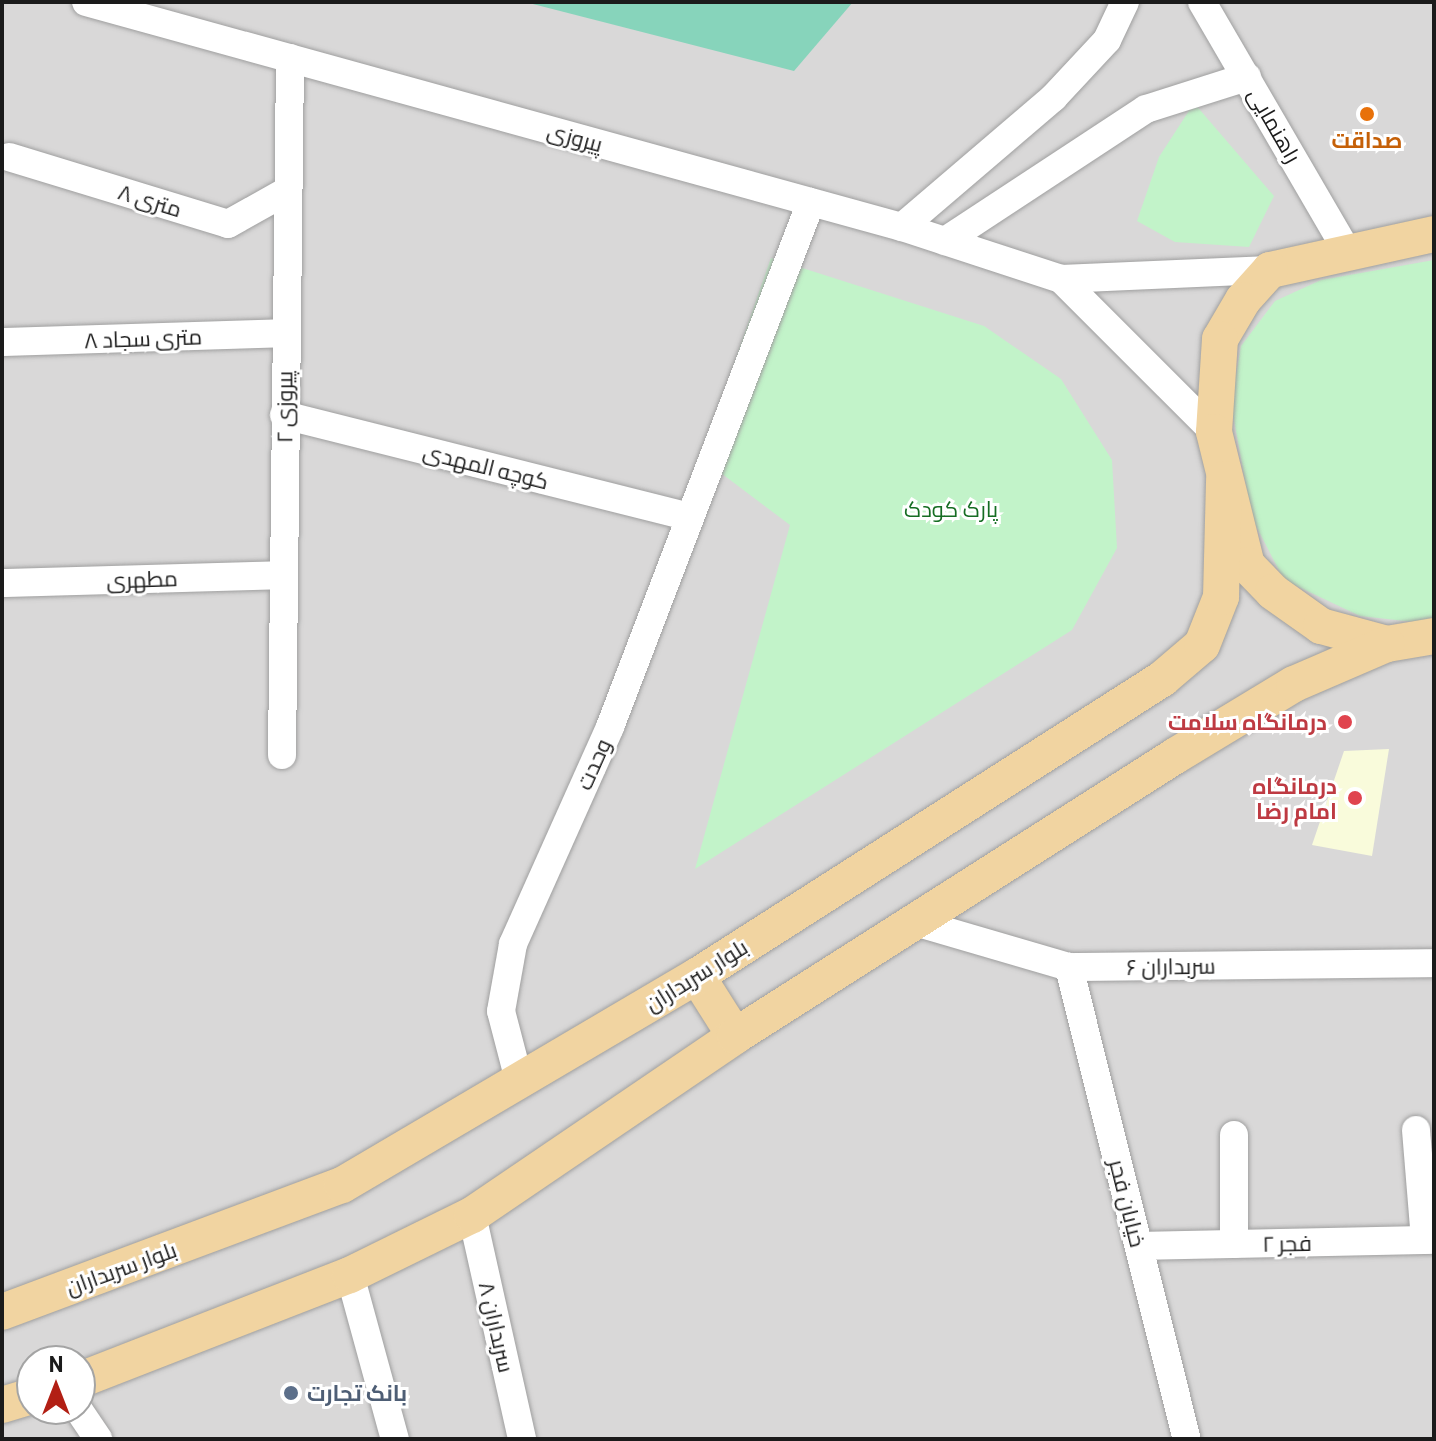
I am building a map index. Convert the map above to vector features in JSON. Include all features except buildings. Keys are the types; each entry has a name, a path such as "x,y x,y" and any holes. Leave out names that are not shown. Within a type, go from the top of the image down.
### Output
{"main road":[{"path":"1387,644 1321,626 1273,592 1247,565 1214,432 1220,339 1243,300 1270,270 1346,249 1434,234"},
{"name":"بلوار سربداران","path":"2,1312 342,1185 520,1084 697,976 1162,679 1202,645 1221,597 1224,479"},
{"path":"96,1374 350,1275 472,1215 735,1036 1294,684 1387,644 1434,636"},
{"path":"697,976 735,1036"}],"street":[{"name":"پیروزی","path":"86,2 152,11 290,58 902,227 1061,279"},
{"path":"902,227 1053,98 1107,40 1125,2"},
{"name":"راهنمایی","path":"1202,2 1346,249"},
{"name":"پیروزی ۲","path":"282,755 285,192 290,58"},
{"path":"945,241 1146,109 1247,77"},
{"name":"۸ متری","path":"9,157 228,224 285,192"},
{"name":"وحدت","path":"520,1084 501,1011 513,944 610,727 811,202"},
{"path":"1061,279 1270,270"},
{"path":"1061,279 1214,432"},
{"name":"متری سجاد ۸","path":"2,342 284,333"},
{"name":"کوچه المهدی","path":"284,415 689,517"},
{"name":"مطهری","path":"2,583 283,575"},
{"name":"سربداران ۶","path":"915,922 1069,967 1434,963"},
{"name":"خیابان فجر","path":"1069,967 1187,1439"},
{"path":"1416,1130 1430,1240"},
{"path":"1234,1135 1234,1244"},
{"name":"سربداران ۸","path":"472,1215 522,1439"},
{"name":"فجر ۲","path":"1139,1246 1430,1240"},
{"path":"350,1275 395,1439"}],"shaded area":[{"path":"2,2 1434,2 1434,1439 2,1439"},
{"name":"درمانگاه امام رضا","path":"1389,749 1372,856 1312,845 1344,751"}],"green space":[{"path":"525,2 853,2 794,71"},
{"path":"1194,103 1274,196 1249,247 1175,242 1137,221 1159,157"},
{"name":"پارک کودک","path":"771,258 984,326 1061,379 1112,460 1117,548 1072,630 695,869 790,525 701,458"},
{"path":"1434,260 1432,624 1360,616 1284,580 1252,518 1231,404 1241,346 1275,301 1321,280"}],"place":[{"name":"صداقت","path":"1367,114"},
{"name":"درمانگاه سلامت","path":"1345,722"},
{"name":"درمانگاه امام رضا","path":"1355,798"},
{"name":"بانک تجارت","path":"291,1393"}]}
